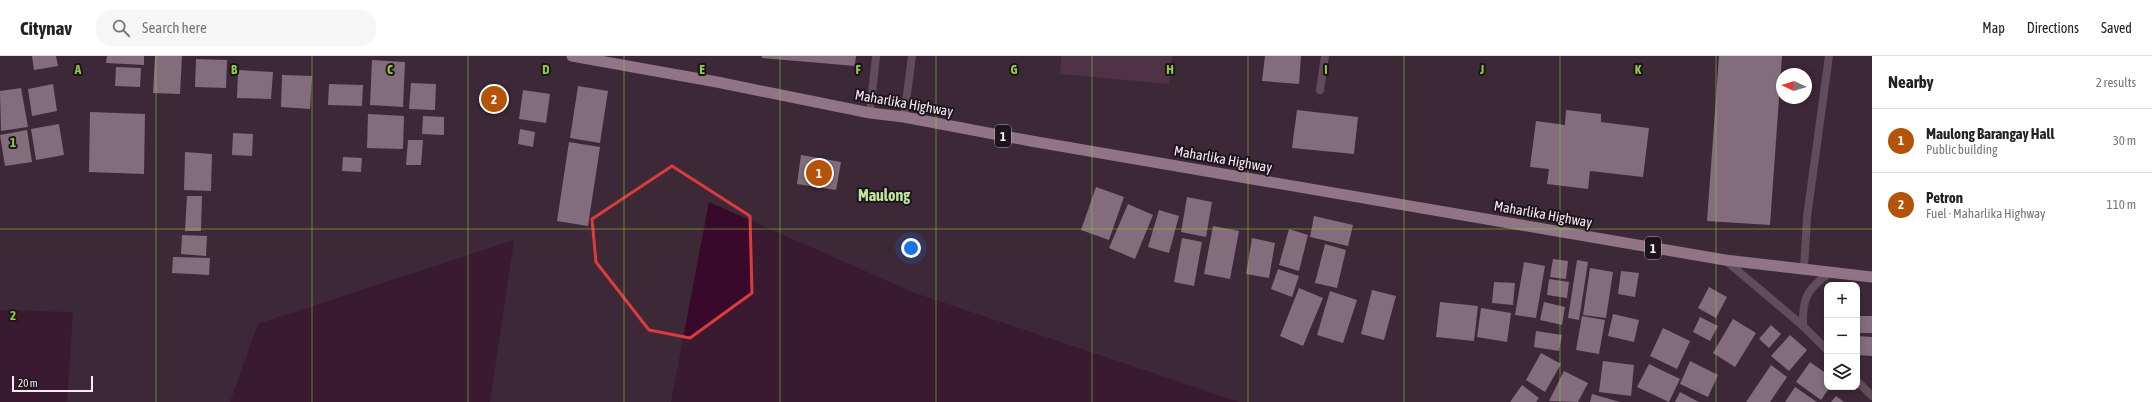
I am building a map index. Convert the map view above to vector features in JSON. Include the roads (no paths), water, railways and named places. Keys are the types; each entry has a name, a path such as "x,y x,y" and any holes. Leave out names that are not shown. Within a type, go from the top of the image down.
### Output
{"highway":[{"name":"Maharlika Highway","path":"572,56 717,82 870,113 904,117 1039,143 1725,260 1872,277"}],"street":[{"path":"870,113 876,56"},
{"path":"904,117 912,56"},
{"path":"1320,90 1325,56"},
{"path":"1804,269 1807,217 1829,56"},
{"path":"1725,260 1803,326 1824,347"},
{"path":"1803,326 1803,308 1807,292 1830,272"},
{"path":"1860,384 1872,396"}],"place":[{"name":"Petron","path":"494,99"},
{"name":"Maulong Barangay Hall","path":"819,173"}],"district":[{"name":"Maulong","path":"884,195"}]}
